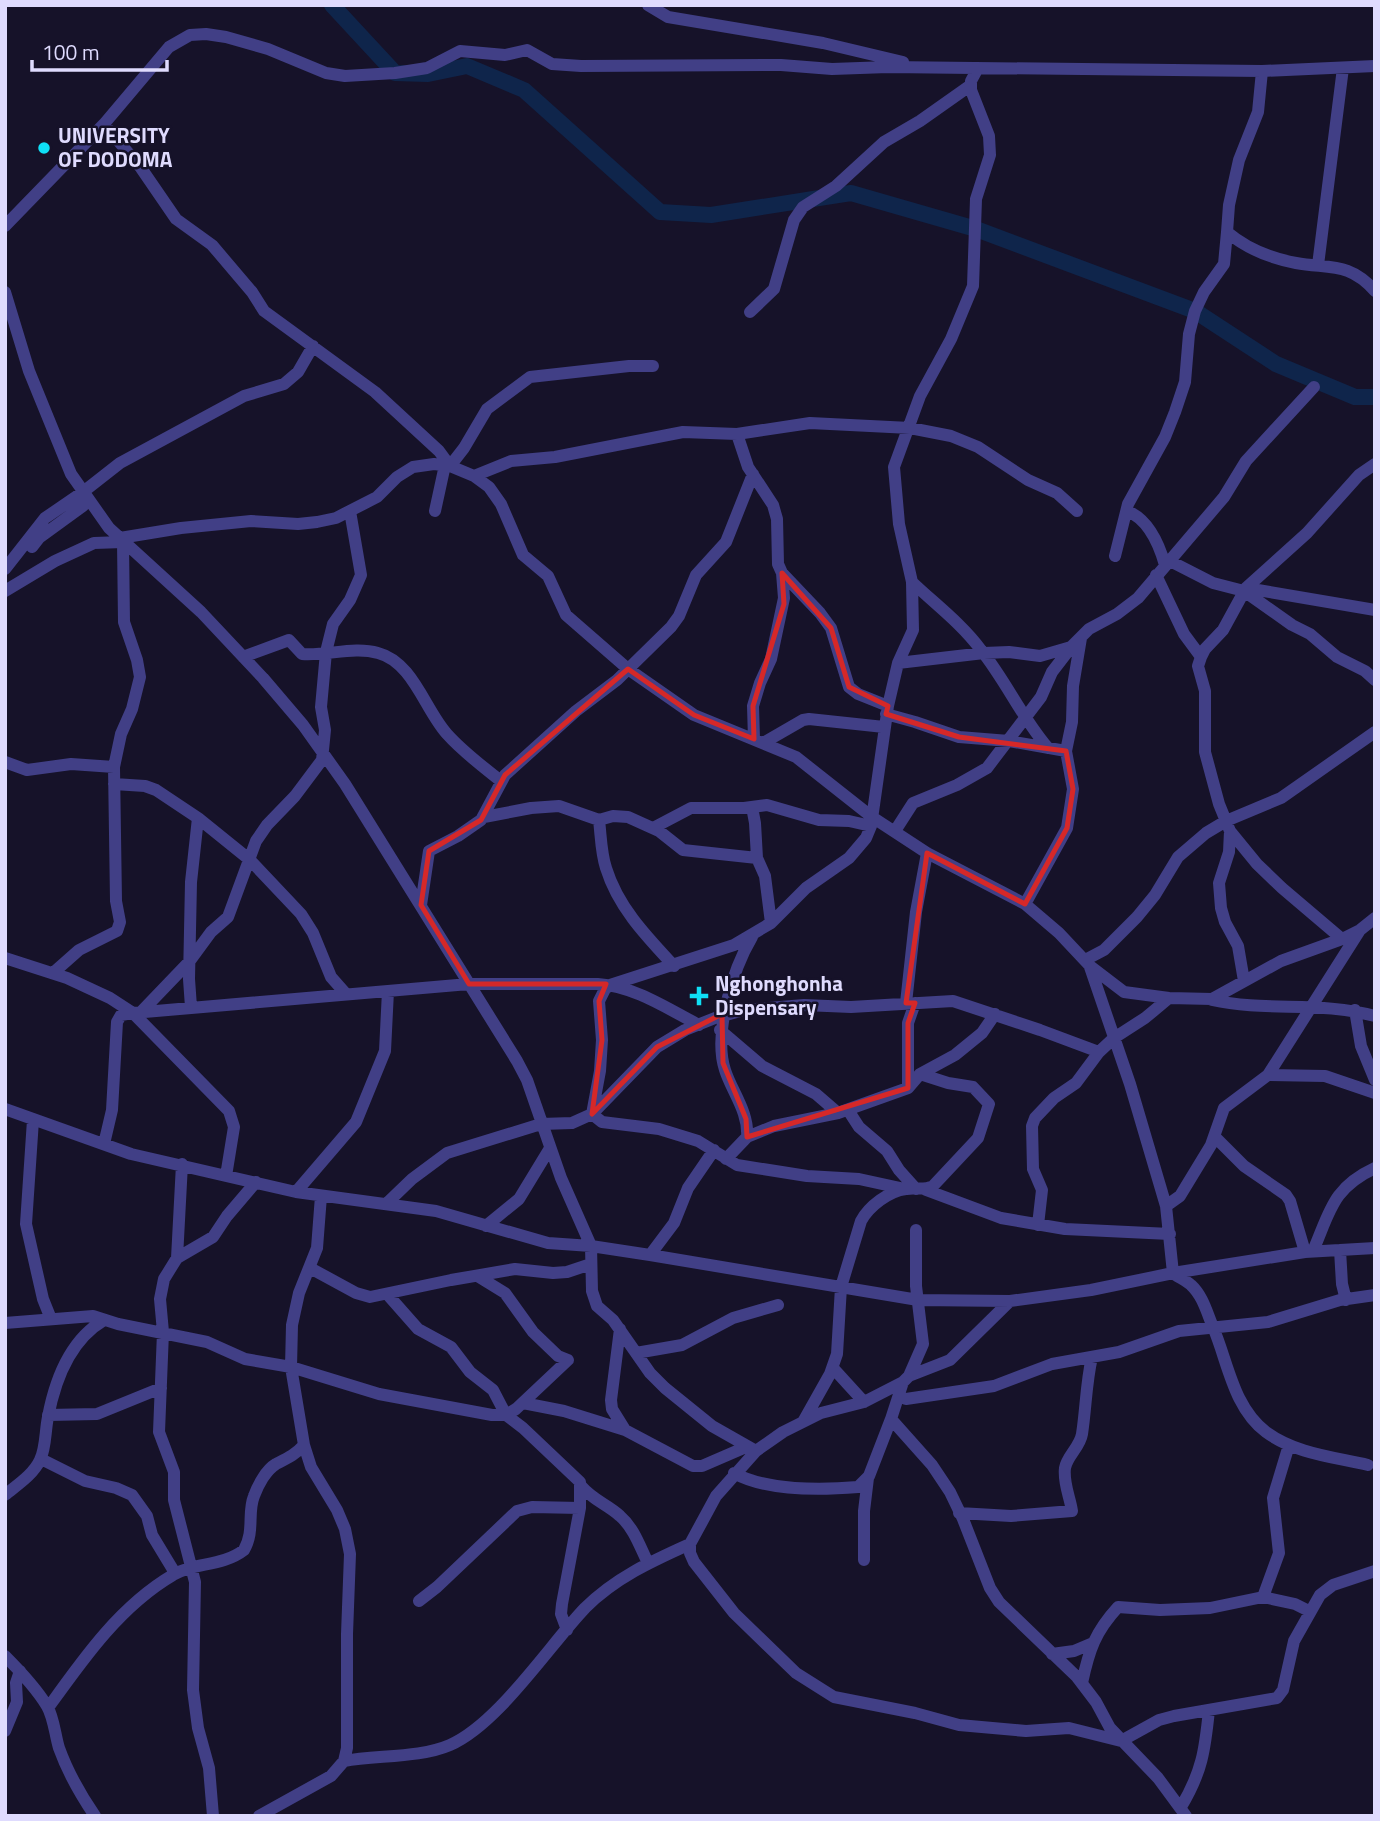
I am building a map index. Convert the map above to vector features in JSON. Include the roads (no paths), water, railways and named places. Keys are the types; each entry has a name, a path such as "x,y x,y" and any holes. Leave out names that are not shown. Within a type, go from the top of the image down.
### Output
{"street":[{"path":"648,5 668,17 823,43 925,68"},
{"path":"5,226 104,124 169,47 190,35 226,37 268,49 327,73 345,76 427,68 460,51 505,55 527,50 552,64 581,66 781,65 832,69 1262,71 1375,66"},
{"path":"104,1144 112,1110 117,1022 121,1015 469,984 610,985 734,945 752,936 771,923 797,895 849,858 866,838 871,821 886,716 898,663 913,630 912,582 899,524 894,467 920,396 951,340 973,286 976,199 989,165 990,148 989,136 971,85 972,77 978,68"},
{"path":"1318,265 1343,68"},
{"path":"1115,556 1126,511 1165,437 1185,382 1189,334 1195,311 1204,292 1224,264 1229,205 1239,160 1258,112 1262,71"},
{"path":"750,312 774,289 794,220 803,207 836,186 884,142 920,121 971,85"},
{"path":"104,124 141,168 176,219 212,246 252,292 264,311 375,392 439,451 447,465"},
{"path":"1227,232 1255,251 1296,263 1352,271 1361,276 1375,291"},
{"path":"5,292 47,421 83,499 122,540 201,612 285,702 322,751 523,1071 541,1125 591,1246 594,1301 620,1329 650,1373 712,1426 751,1449"},
{"path":"5,581 39,538 120,463 244,396 284,384 298,372 313,346"},
{"path":"435,511 447,465 487,409 530,377 629,366 653,366"},
{"path":"895,831 913,803 975,777 987,768 1044,691 1052,672 1077,642 1089,629 1117,614 1138,597 1224,497 1246,461 1314,387"},
{"path":"474,476 511,461 555,457 673,433 693,431 737,434 810,423 910,428 951,436 978,447 1027,480 1057,494 1077,512"},
{"path":"737,434 748,467 773,505 777,519 778,564 782,573 784,604 771,659 753,706 758,741"},
{"path":"5,591 55,561 94,543 181,528 251,521 307,524 336,518 377,498 397,477 413,467 423,464 447,465 474,476 494,492 523,555 548,576 566,615 628,669 694,715 796,757 871,821 895,831 927,853 1025,905 1124,992 1169,998 1212,999 1248,1006 1355,1010 1375,1016"},
{"path":"1342,939 1282,888 1258,864 1228,826 1205,752 1205,691 1198,666 1205,649 1223,630 1245,589 1307,533 1359,475 1375,464"},
{"path":"421,905 429,851 471,828 484,817 500,781 576,711 628,669 663,636 679,616 696,575 726,542 753,474"},
{"path":"5,569 45,518 83,499"},
{"path":"137,1012 189,962 211,932 230,913 256,841 322,760 325,730 321,707 326,652 335,619 350,600 360,580 350,511"},
{"path":"1126,511 1146,525 1158,544 1184,634 1201,657"},
{"path":"53,973 73,955 113,934 119,926 116,901 114,767 139,677 137,660 124,622 122,540"},
{"path":"1163,567 1213,583 1375,610"},
{"path":"782,573 820,612 831,628 849,687 886,716"},
{"path":"912,582 973,639 1025,719 1048,748"},
{"path":"1245,589 1292,625 1310,634 1337,657 1365,671 1375,680"},
{"path":"243,657 285,640 291,641 302,654 369,651 391,657 408,676 447,735 500,781"},
{"path":"898,663 984,653 1009,652 1040,656 1077,642"},
{"path":"1025,905 1067,828 1073,789 1066,751 1072,722 1077,642"},
{"path":"758,741 809,719 886,716 959,737 1009,741 1066,751"},
{"path":"1088,963 1137,917 1184,852 1213,828 1228,826 1281,798 1375,732"},
{"path":"5,762 27,770 71,764 114,767"},
{"path":"114,784 151,787 198,817 250,860 301,915 313,933 331,977 346,994"},
{"path":"484,817 550,806 599,820 623,816 653,828 683,850 757,858"},
{"path":"653,828 691,808 775,806 819,820 871,821"},
{"path":"752,807 757,858 766,881 771,923"},
{"path":"191,1007 191,882 198,817"},
{"path":"599,820 605,866 619,900 674,965"},
{"path":"1228,826 1229,852 1219,887 1223,916 1238,946 1244,981"},
{"path":"908,1088 908,1023 916,912 927,853"},
{"path":"1212,999 1291,956 1342,939 1375,918"},
{"path":"1166,1206 1180,1196 1215,1137 1224,1108 1268,1075 1360,930"},
{"path":"711,1020 752,936"},
{"path":"5,958 53,973 137,1012 229,1111 234,1127 226,1176"},
{"path":"1088,963 1148,1141 1166,1206 1173,1273"},
{"path":"610,985 711,1020 723,1034 762,1066 843,1111 887,1151 916,1189"},
{"path":"592,1114 602,1040 599,1001 610,985"},
{"path":"296,1192 356,1122 385,1051 388,991"},
{"path":"1038,1225 1042,1190 1033,1169 1033,1122 1054,1098 1076,1083 1099,1052 1114,1038 1169,998"},
{"path":"386,1204 441,1156 479,1142 541,1125 572,1123 592,1114 657,1047 675,1035 744,1010 782,1006 851,1007 953,1001 1099,1052"},
{"path":"1355,1010 1362,1050 1375,1080"},
{"path":"726,1159 747,1137 774,1126 843,1111 908,1088 920,1074 955,1055 982,1033 995,1014"},
{"path":"723,1034 723,1063 746,1119 747,1137"},
{"path":"802,1423 833,1368 837,1354 841,1287 860,1221 873,1205 937,1183 975,1143 989,1109 989,1104 973,1087 920,1074"},
{"path":"1268,1075 1325,1076 1375,1093"},
{"path":"5,1109 131,1154 296,1192 436,1211 548,1243 650,1255 918,1300 1010,1301 1091,1290 1173,1273 1309,1251 1375,1248"},
{"path":"592,1114 602,1122 659,1129 698,1141 737,1165 777,1173 848,1178 916,1189 994,1216 1038,1225 1170,1234"},
{"path":"33,1120 26,1224 43,1299 51,1319"},
{"path":"1215,1137 1244,1166 1286,1195 1309,1251"},
{"path":"486,1226 519,1199 550,1148"},
{"path":"650,1255 668,1234 688,1188 714,1150"},
{"path":"177,1258 182,1164"},
{"path":"1309,1251 1335,1198 1358,1177 1375,1168"},
{"path":"213,1816 209,1768 198,1728 193,1690 195,1589 174,1500 173,1472 160,1438 163,1332 160,1299 163,1279 177,1258 213,1237 256,1182"},
{"path":"259,1816 331,1776 344,1761 347,1730 350,1554 345,1529 337,1510 310,1467 291,1367 293,1318 299,1293 317,1248 321,1196"},
{"path":"864,1560 864,1511 868,1478 899,1396 923,1344 915,1262 916,1230"},
{"path":"1340,1250 1346,1300"},
{"path":"310,1268 356,1293 370,1297 515,1269 552,1273 567,1272 591,1264"},
{"path":"1173,1273 1198,1293 1222,1348 1234,1388 1242,1403 1266,1432 1289,1445 1368,1465"},
{"path":"5,1323 88,1316 207,1342 253,1361 291,1367 379,1394 492,1415 506,1415 523,1404 568,1360 558,1356 528,1327 505,1293 479,1277"},
{"path":"388,1295 418,1329 451,1347 470,1372 493,1390 506,1415 575,1476 596,1501 621,1516 648,1563"},
{"path":"899,1396 906,1399 994,1387 1052,1364 1131,1349 1178,1331 1268,1322 1346,1300 1375,1295"},
{"path":"523,1404 564,1411 625,1430 680,1461 702,1466 751,1449 831,1409 864,1402 906,1379 950,1360 1010,1301"},
{"path":"636,1353 682,1345 739,1316 778,1305"},
{"path":"5,1495 29,1475 41,1459 48,1415 65,1362 83,1335 104,1320"},
{"path":"620,1329 611,1402 625,1430"},
{"path":"959,1513 1011,1516 1072,1511 1065,1468 1077,1449 1082,1434 1085,1390 1092,1357"},
{"path":"833,1368 864,1402"},
{"path":"48,1415 97,1414 161,1388"},
{"path":"891,1419 932,1465 959,1513 994,1595 1006,1610 1082,1683 1110,1728 1158,1778 1183,1811 1198,1776 1206,1745 1209,1710"},
{"path":"1264,1597 1279,1553 1273,1498 1289,1445"},
{"path":"48,1708 97,1643 127,1610 175,1573 213,1564 244,1550 252,1526 251,1504 256,1492 271,1469 294,1456 304,1446"},
{"path":"751,1449 716,1496 690,1544 694,1562 734,1613 796,1673 834,1697 915,1713 958,1725 1026,1731 1069,1728 1121,1741 1159,1720 1276,1698 1286,1681 1294,1642 1309,1611 1326,1589 1375,1571"},
{"path":"41,1459 85,1481 122,1489 132,1495 147,1516 152,1535 175,1573"},
{"path":"734,1473 750,1480 799,1488 858,1487 868,1478"},
{"path":"567,1630 561,1614 580,1508 581,1486"},
{"path":"419,1601 438,1587 517,1511 532,1507 580,1508"},
{"path":"344,1761 428,1751 459,1740 510,1695 583,1611 609,1587 648,1563 690,1544"},
{"path":"1082,1683 1093,1643 1101,1626 1118,1607 1160,1610 1210,1608 1264,1597 1295,1604 1309,1611"},
{"path":"1052,1654 1074,1651 1093,1643"},
{"path":"5,1656 48,1708 59,1749 72,1779 83,1801 95,1816"},
{"path":"5,1731 17,1702 16,1682 20,1671"}],"waterway":[{"path":"332,5 395,73 428,74 467,66 524,90 660,212 711,215 851,193 976,229 1195,311 1276,364 1355,397 1375,397"}],"place":[{"name":"UNIVERSITY OF DODOMA","path":"44,148"},
{"name":"Nghonghonha Dispensary","path":"699,996"}]}
